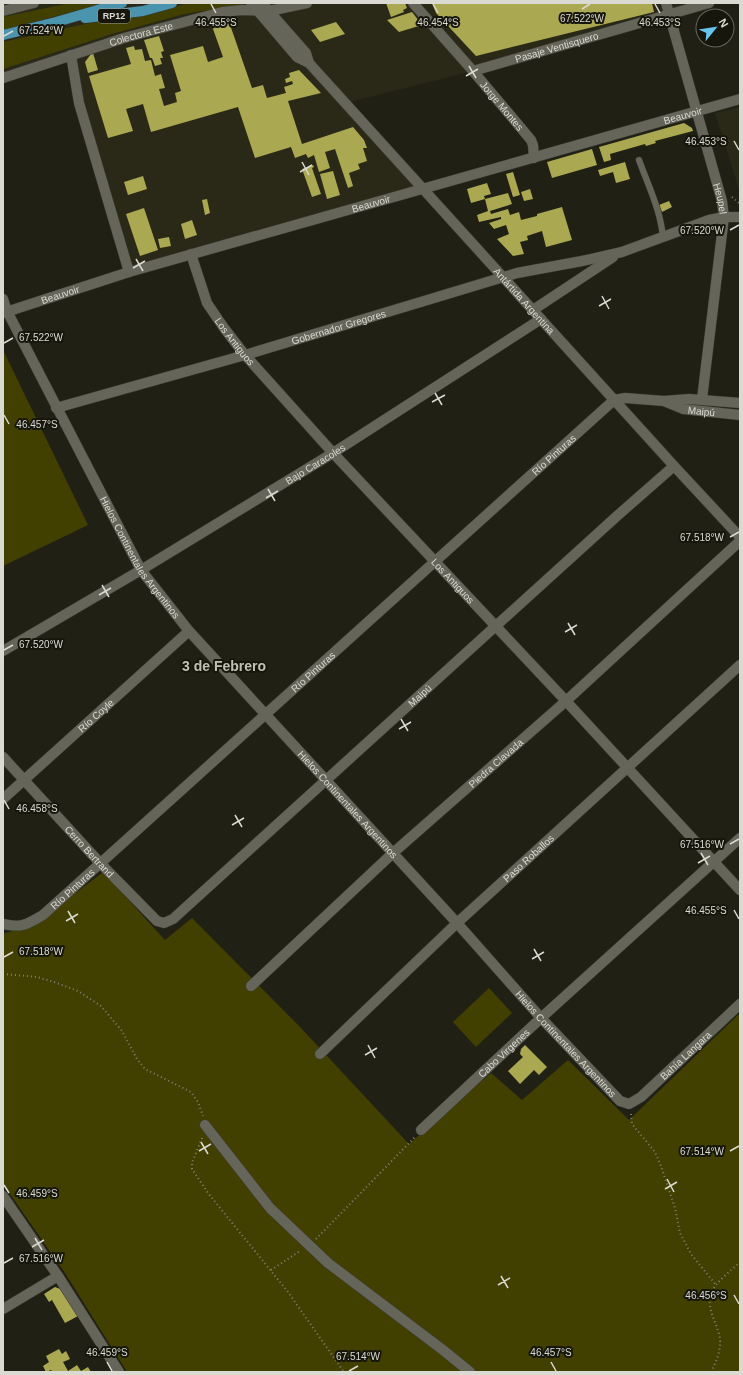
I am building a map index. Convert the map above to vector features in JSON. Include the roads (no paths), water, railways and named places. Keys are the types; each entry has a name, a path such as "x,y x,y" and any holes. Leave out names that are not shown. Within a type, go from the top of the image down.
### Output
{"main road":[{"name":"RP12","path":"3,35 56,22 122,3"},
{"name":"RP12","path":"56,22 143,11 172,3"}],"street":[{"path":"3,11 34,3"},
{"name":"Colectora Este","path":"3,78 124,38 222,12 306,3"},
{"name":"Jorge Montes","path":"413,3 531,140 534,158"},
{"name":"Heupel","path":"666,3 722,201 724,217 702,400"},
{"name":"Pasaje Ventisquero","path":"473,71 709,3"},
{"name":"Antártida Argentina","path":"259,7 306,53 309,63 344,103 424,189 674,466 740,536"},
{"path":"70,55 79,103 129,272"},
{"name":"Beauvoir","path":"5,312 129,272 191,254 740,99"},
{"name":"Gobernador Gregores","path":"56,408 245,355 503,277 622,252 663,238 689,227 724,217 740,216"},
{"name":"Gobernador Gregores","path":"533,310 622,252"},
{"name":"Los Antiguos","path":"191,254 208,303 224,328 245,355 333,453 566,701 740,890"},
{"name":"Hielos Continentales Argentinos","path":"3,300 5,312 141,570 189,631 457,923 541,1018 620,1101 629,1104"},
{"name":"Bajo Caracoles","path":"3,651 141,570 333,453 541,319"},
{"name":"Maipú","path":"614,400 625,398 664,401 688,399 740,403"},
{"name":"Río Pinturas","path":"3,924 16,926 28,924 43,915 614,400"},
{"name":"Maipú","path":"664,401 683,409 740,415"},
{"name":"Maipú","path":"164,923 173,919 674,466"},
{"name":"Piedra Clavada","path":"251,986 393,853 566,701 740,541"},
{"name":"Río Coyle","path":"3,799 189,631"},
{"name":"Paso Roballos","path":"320,1054 457,923 740,665"},
{"name":"Cerro Bertrand","path":"3,757 100,863 157,921 164,923"},
{"name":"Cabo Virgenes","path":"421,1130 541,1018 740,838"},
{"name":"Bahía Langara","path":"629,1104 641,1097 740,1004"},
{"path":"205,1125 270,1208 328,1263 470,1372"},
{"path":"3,1196 58,1276 119,1372"},
{"path":"3,1309 58,1276"}],"lane":[{"path":"639,160 659,216 663,238"}],"district":[{"name":"3 de Febrero","path":"224,666"}]}
